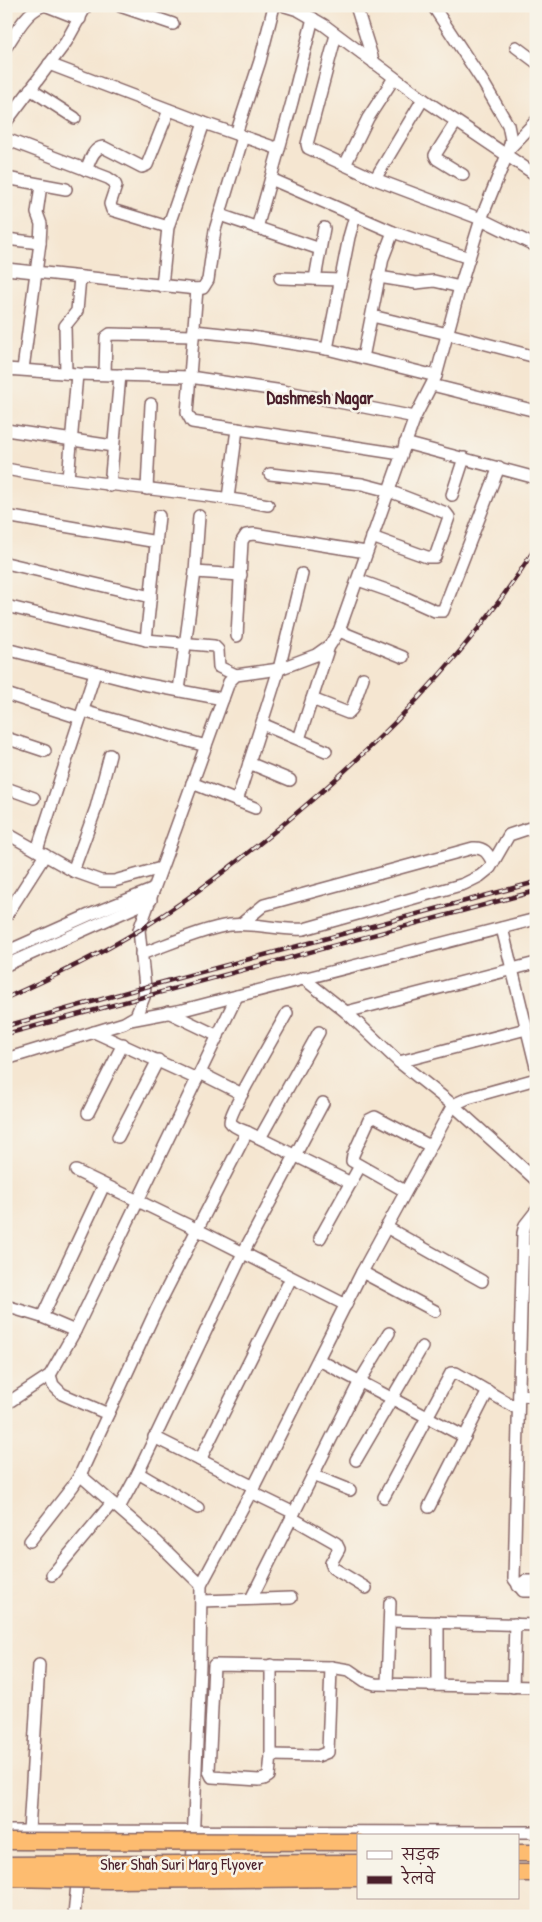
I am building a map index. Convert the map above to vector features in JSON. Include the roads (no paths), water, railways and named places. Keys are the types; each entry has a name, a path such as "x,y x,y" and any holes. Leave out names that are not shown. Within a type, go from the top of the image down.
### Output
{"highway":[{"path":"6,1848 193,1840 357,1848"},
{"path":"6,1841 357,1842"},
{"path":"520,1847 536,1847"},
{"path":"520,1853 536,1853"},
{"name":"Sher Shah Suri Marg Flyover","path":"6,1855 357,1854"},
{"path":"520,1862 536,1862"},
{"name":"Sher Shah Suri Marg Flyover","path":"6,1865 357,1863"},
{"path":"6,1871 357,1873"},
{"path":"520,1873 536,1873"},
{"path":"6,1878 109,1880 357,1878"}],"street":[{"path":"6,47 34,10 42,6"},
{"path":"47,6 80,19"},
{"path":"6,122 66,42 86,6"},
{"path":"120,6 173,24"},
{"path":"6,269 197,290 203,288 208,280 213,243 274,6"},
{"path":"285,6 313,18 423,99 456,122 508,152 536,175"},
{"path":"356,6 374,64"},
{"path":"299,740 330,645 339,631 358,580 366,552 390,491 403,448 415,417 434,380 481,219 511,140 508,125 483,82 433,6"},
{"path":"257,228 313,18"},
{"path":"336,35 307,144 308,148 375,179 481,219 536,246"},
{"path":"516,47 536,62"},
{"path":"49,64 204,123 279,149"},
{"path":"345,165 368,118 394,78"},
{"path":"30,90 75,118"},
{"path":"375,179 423,99"},
{"path":"86,170 96,149 100,147 104,147 142,167 147,165 169,110"},
{"path":"508,152 536,121"},
{"path":"456,122 435,155 437,159 463,175"},
{"path":"162,286 168,227 204,123"},
{"path":"6,139 114,182 116,186 110,204 114,212 168,227"},
{"path":"6,178 66,189"},
{"path":"271,180 393,232 469,258"},
{"path":"23,369 40,243 41,224 37,213 41,185"},
{"path":"220,215 320,249"},
{"path":"327,350 349,237 355,216"},
{"path":"315,279 324,228"},
{"path":"364,358 385,250 393,232"},
{"path":"6,239 40,243"},
{"path":"68,479 71,440 71,373 65,326 77,311 80,277"},
{"path":"379,277 416,283 434,281 460,287"},
{"path":"280,278 341,280"},
{"path":"197,290 187,413 192,422 403,448 464,458 536,478"},
{"path":"372,316 536,357"},
{"path":"106,374 106,337 110,334 194,334 251,337 364,358 536,411"},
{"path":"6,369 190,377 274,389 415,417"},
{"path":"110,486 120,374"},
{"path":"147,489 151,404"},
{"path":"228,498 237,428"},
{"path":"6,430 113,446"},
{"path":"452,495 464,458"},
{"path":"358,580 395,593 436,611 443,611 499,467"},
{"path":"6,469 110,486 228,498 268,505"},
{"path":"270,474 351,482 390,491 448,514 449,520 435,557 427,557 372,537"},
{"path":"6,516 157,542"},
{"path":"146,640 159,516"},
{"path":"179,690 195,572 199,516"},
{"path":"237,636 242,541 246,535 366,552"},
{"path":"6,563 151,598"},
{"path":"195,572 241,575"},
{"path":"237,801 279,669 302,574"},
{"path":"6,606 146,640 216,646 220,667 236,675 279,669 316,656 330,645"},
{"path":"339,631 403,658"},
{"path":"6,649 138,683 223,699"},
{"path":"6,916 41,852 96,673"},
{"path":"130,1020 138,1012 144,997 139,930 229,682 236,675"},
{"path":"312,699 348,713 352,709 363,678"},
{"path":"6,694 206,746"},
{"path":"262,724 326,751"},
{"path":"6,738 45,750"},
{"path":"73,871 96,808 110,754"},
{"path":"250,764 290,780"},
{"path":"192,784 256,808"},
{"path":"6,788 34,798"},
{"path":"141,954 216,928 241,924 288,929 304,928 464,884 486,872 509,835 536,826"},
{"path":"7,834 73,871 101,882 108,882 161,868"},
{"path":"241,924 264,905 473,848 483,848 493,863"},
{"path":"6,952 89,914 152,894"},
{"path":"6,965 152,894"},
{"path":"6,1059 130,1020 237,996 536,919"},
{"path":"502,928 536,1067"},
{"path":"346,1012 536,963"},
{"path":"303,978 346,1012 400,1062 533,1174"},
{"path":"6,1404 50,1375 75,1330 237,996"},
{"path":"168,1012 218,1036"},
{"path":"287,1013 242,1094 230,1120 232,1124 247,1132 351,1183"},
{"path":"400,1062 526,1029"},
{"path":"94,1032 242,1094"},
{"path":"260,1138 319,1032"},
{"path":"88,1114 122,1044"},
{"path":"118,1137 158,1060"},
{"path":"192,1872 200,1665 201,1585 362,1272 453,1105 468,1098 536,1079"},
{"path":"52,1574 116,1506 138,1473 243,1252 323,1103"},
{"path":"405,1191 354,1162 352,1158 369,1120 372,1117 430,1146"},
{"path":"30,1540 69,1492 80,1475 196,1228 247,1132"},
{"path":"320,1238 360,1166"},
{"path":"76,1171 196,1228 346,1305"},
{"path":"42,1317 104,1185"},
{"path":"536,1211 525,1225 523,1233 514,1580 526,1592 536,1592"},
{"path":"386,1227 482,1282"},
{"path":"523,1250 536,1251"},
{"path":"362,1272 435,1311"},
{"path":"200,1460 291,1278"},
{"path":"6,1306 75,1330"},
{"path":"251,1599 360,1381 389,1333"},
{"path":"356,1460 422,1347"},
{"path":"318,1360 465,1437"},
{"path":"384,1497 451,1373 456,1373 518,1409"},
{"path":"50,1375 53,1385 62,1394 108,1414"},
{"path":"428,1507 488,1391"},
{"path":"519,1395 536,1396"},
{"path":"154,1437 252,1489 336,1543 339,1549 331,1563 333,1568 366,1588"},
{"path":"138,1473 198,1508"},
{"path":"80,1475 157,1542 201,1585"},
{"path":"313,1475 350,1490"},
{"path":"518,1586 525,1582 536,1581"},
{"path":"201,1601 291,1598"},
{"path":"387,1684 390,1603"},
{"path":"390,1620 536,1625"},
{"path":"438,1622 438,1685"},
{"path":"513,1687 516,1624"},
{"path":"29,1831 39,1665"},
{"path":"200,1665 330,1667 349,1670 369,1683 536,1687"},
{"path":"214,1665 209,1771 211,1776 264,1779 269,1776 271,1755 270,1665"},
{"path":"271,1755 318,1756 328,1752 330,1667"},
{"path":"6,1831 193,1840 357,1836"},
{"path":"450,1834 536,1832"},
{"path":"74,1916 78,1872"}],"railway":[{"path":"6,998 122,941 155,920 221,874 306,805 379,738 448,665 480,627 536,547"},
{"path":"6,1026 536,882"},
{"path":"6,1034 536,891"}],"district":[{"name":"Dashmesh Nagar","path":"320,397"}]}
